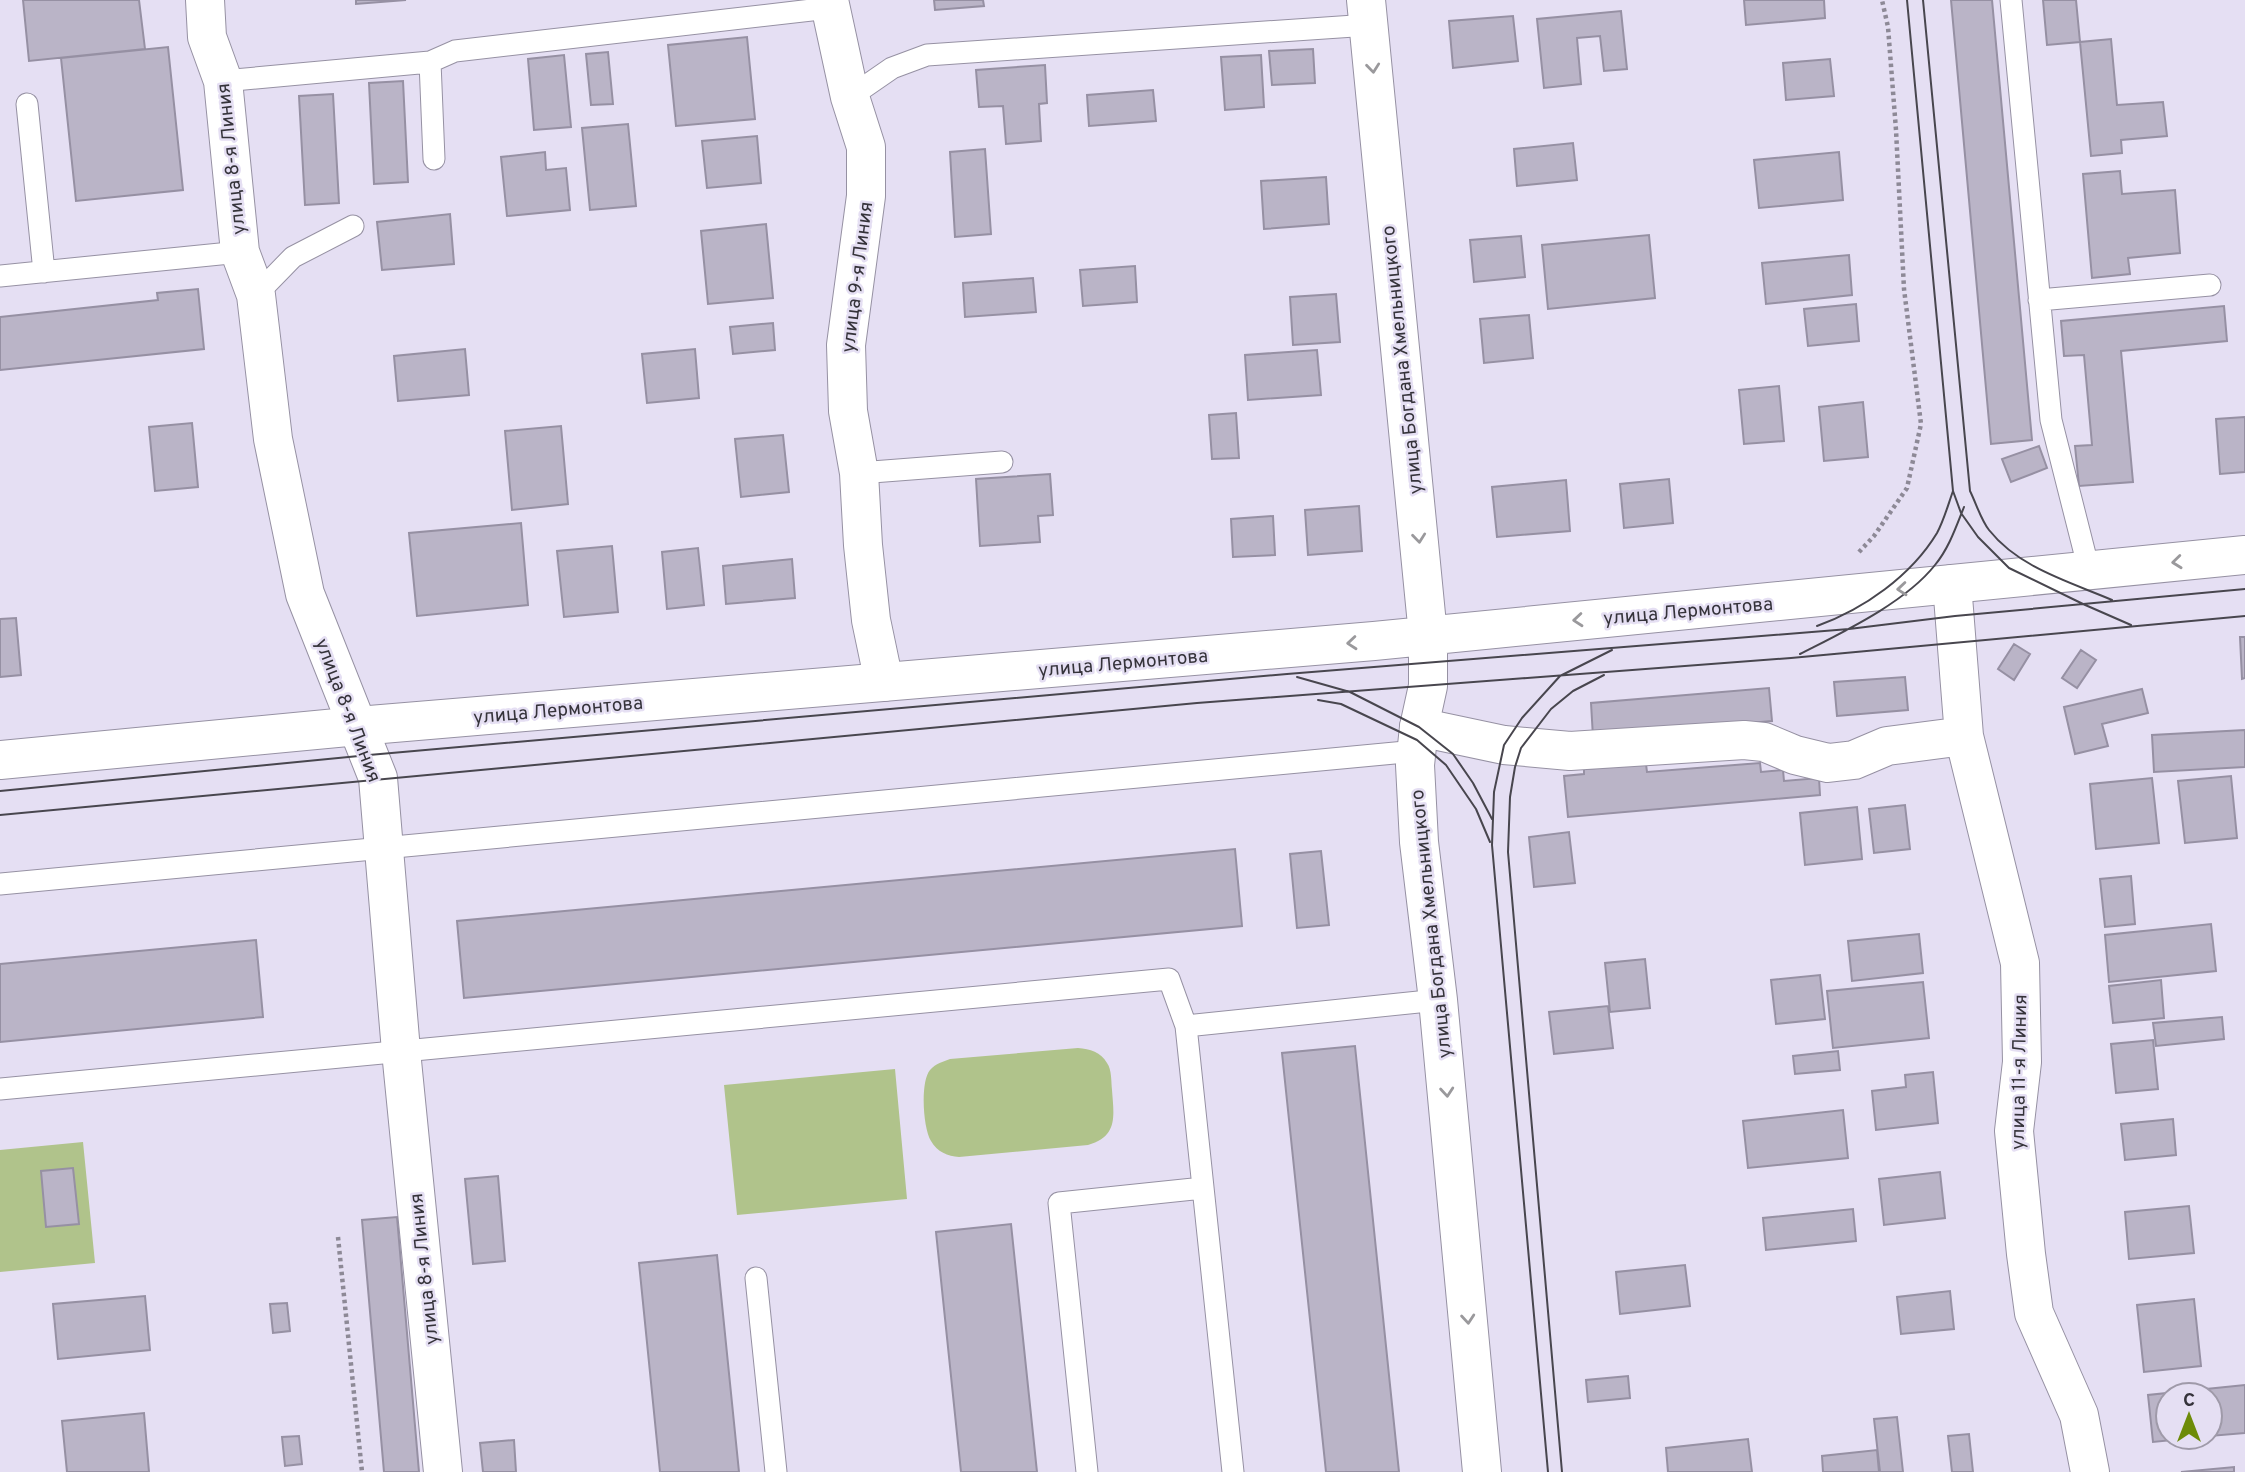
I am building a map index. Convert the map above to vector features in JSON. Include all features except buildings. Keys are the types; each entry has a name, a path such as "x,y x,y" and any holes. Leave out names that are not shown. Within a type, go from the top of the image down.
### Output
{"main road":[{"name":"улица 8-я Линия","path":"205,0 207,37 223,81 240,251 256,295 273,439 305,594 379,778 401,1051 443,1472"},
{"name":"улица 9-я Линия","path":"829,4 850,97 866,147 866,196 846,345 848,411 859,473 871,620 884,682"},
{"name":"улица Богдана Хмельницкого","path":"1368,12 1428,635 1427,686 1415,765 1419,842 1438,1000 1482,1472"},
{"name":"улица Лермонтова","path":"0,760 358,726 1428,635 2245,555"},
{"name":"улица 11-я Линия","path":"1952,584 1964,736 2020,963 2022,1062 2014,1131 2034,1313 2079,1415 2090,1472"},
{"path":"1417,739 1570,751 1744,740 1764,742 1795,755 1828,763 1854,760 1887,746 1964,736"}],"lane":[{"path":"2011,0 2051,420 2089,570"},
{"path":"223,81 430,62 455,51 829,4"},
{"path":"850,97 892,68 927,55 1368,12"},
{"path":"430,62 434,159"},
{"path":"27,104 44,272"},
{"path":"256,295 293,257 353,226"},
{"path":"0,276 240,251"},
{"path":"2039,300 2210,285"},
{"path":"859,473 1002,462"},
{"path":"0,884 384,848 1417,739"},
{"path":"0,1089 1169,979 1186,1026 1233,1472"},
{"path":"1186,1026 1438,1000"},
{"path":"1087,1472 1059,1203 1203,1188"},
{"path":"756,1278 776,1472"}],"path":[{"path":"1857,554 1874,536 1907,488 1921,424 1905,289 1888,27 1882,0"},
{"path":"338,1237 362,1472"}],"green space":[{"path":"1078,1048 1091,1050 1105,1059 1111,1073 1112,1124 1105,1136 1098,1141 1088,1145 959,1157 943,1153 933,1145 926,1126 924,1094 927,1076 935,1066 950,1059"},
{"path":"895,1069 907,1199 737,1215 724,1085"},
{"path":"83,1142 95,1263 0,1272 0,1150"}],"tram line":[{"path":"1907,0 1953,491 1961,513 1978,537 2009,568 2131,625"},
{"path":"1923,0 1970,491 1989,530 2015,554 2046,572 2112,600"},
{"path":"1817,626 1869,600 1900,577 1937,533 1953,491"},
{"path":"1800,654 1872,616 1922,579 1944,552 1964,507"},
{"path":"0,791 369,755 1287,674 1849,629 1955,616 2245,589"},
{"path":"0,815 1197,703 1791,658 2245,616"},
{"path":"1548,1472 1492,845 1494,792 1504,745 1522,718 1560,676 1612,650"},
{"path":"1562,1472 1508,852 1510,797 1521,748 1551,709 1573,691 1604,675"},
{"path":"1297,677 1350,692 1419,727 1453,754 1473,783 1492,819"},
{"path":"1318,700 1341,704 1417,740 1446,765 1476,809 1490,842"}]}
